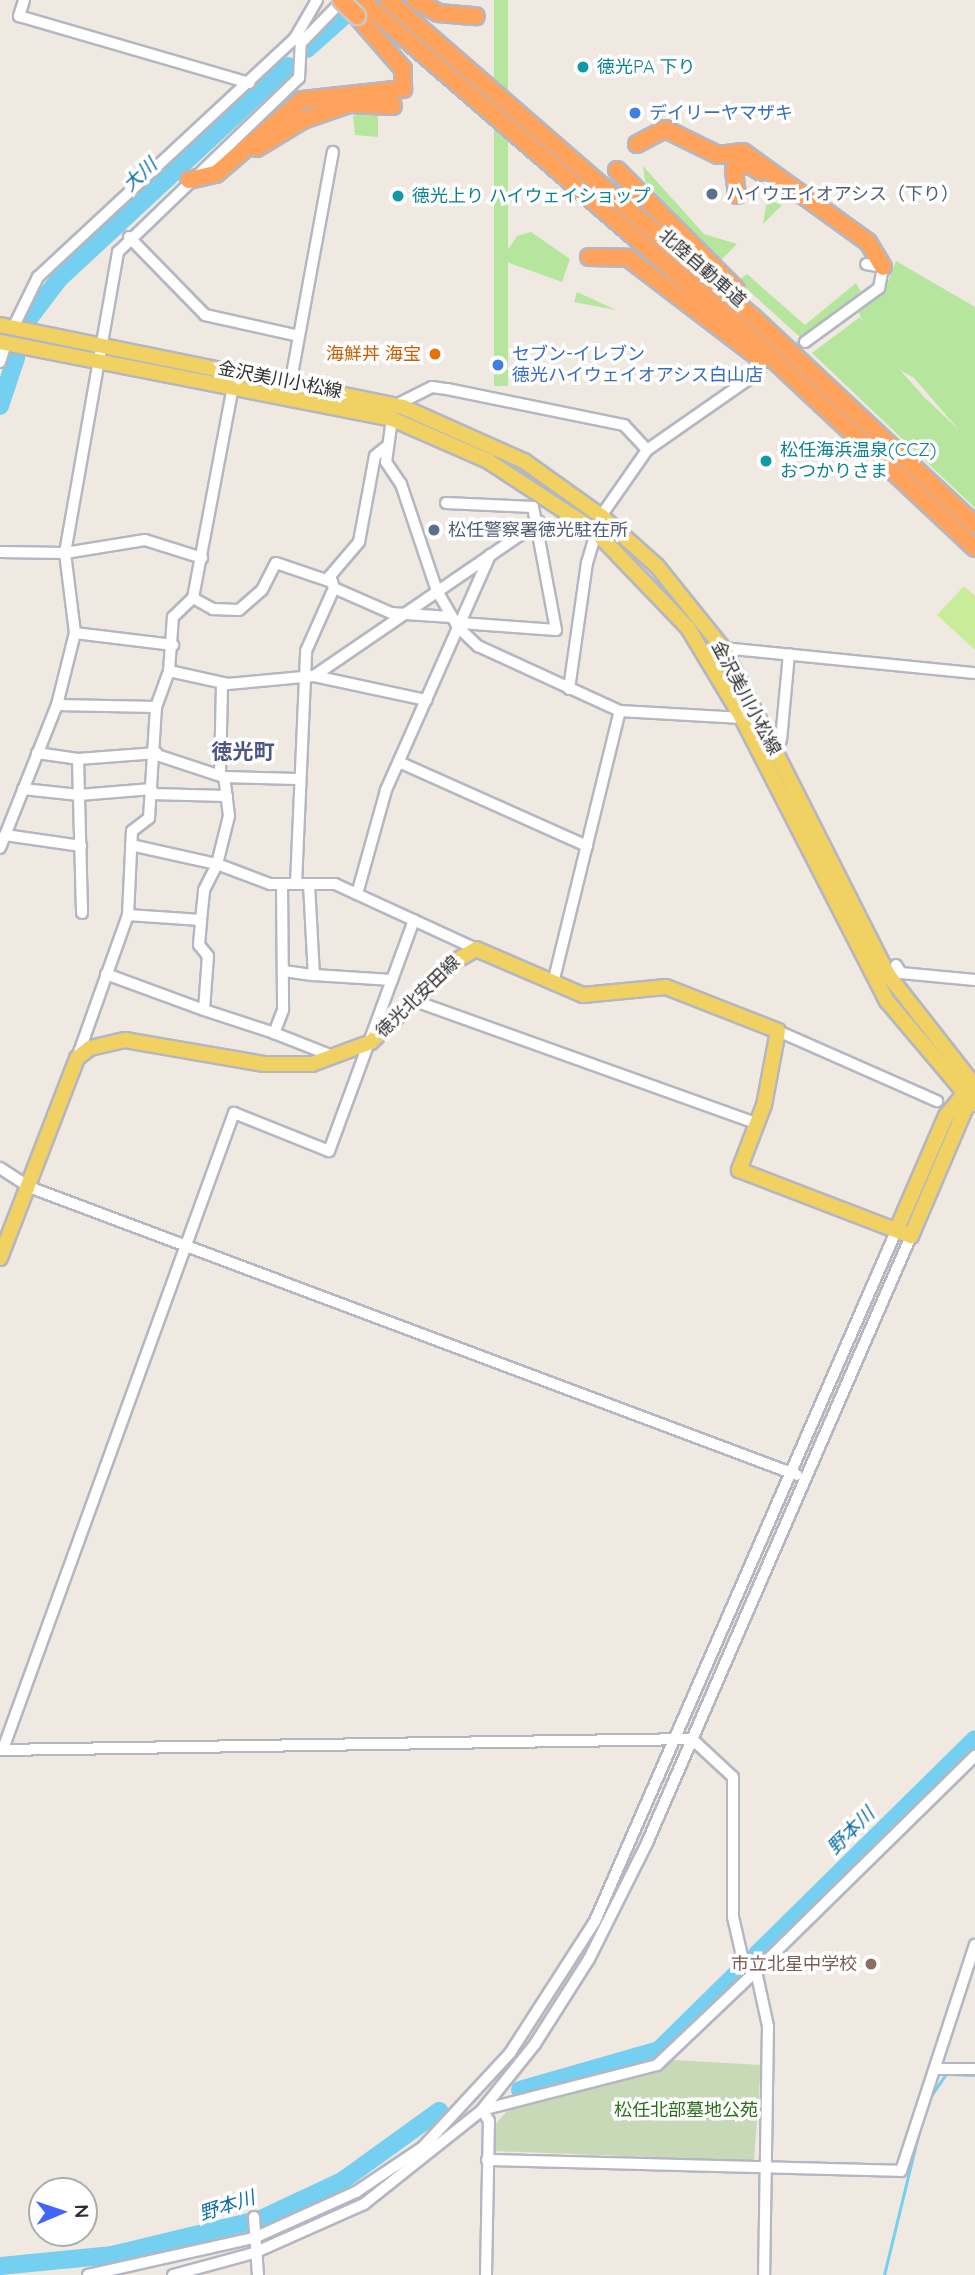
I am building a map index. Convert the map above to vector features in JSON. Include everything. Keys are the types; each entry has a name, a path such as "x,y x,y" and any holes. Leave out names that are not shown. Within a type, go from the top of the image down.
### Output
{"highway":[{"path":"189,180 216,174 302,100 403,89 403,69 362,8 342,0"},
{"name":"北陸自動車道","path":"388,0 646,221 896,461 975,548"},
{"path":"415,0 438,13 476,16"},
{"name":"北陸自動車道","path":"362,8 975,525"},
{"path":"189,180 217,183 266,141 303,120 359,102 393,106"},
{"path":"637,144 665,129 718,155 743,152 868,242 883,267"},
{"path":"737,195 732,174 749,164 866,245 883,267"},
{"path":"617,170 896,461"},
{"path":"589,257 628,258 896,461"}],"main road":[{"name":"金沢美川小松線","path":"7,327 100,347 291,380 490,442 601,516 657,566 723,648 878,957 972,1093"},
{"name":"金沢美川小松線","path":"3,343 233,387 394,412 488,461 595,531 688,628 742,718 851,941 911,1037 972,1093"},
{"name":"徳光北安田線","path":"77,1058 90,1048 125,1040 286,1066 336,1057 371,1042 452,962 476,949 553,983 599,996 666,987 778,1031"},
{"path":"778,1031 758,1124 739,1170 904,1233 972,1093"},
{"path":"0,1258 77,1058"}],"street":[{"path":"24,0 19,16 249,83"},
{"path":"81,846 2,839 57,705 75,633 65,553 100,363 100,347 115,262 129,237 299,78 298,41 317,0"},
{"path":"7,327 38,277 342,0"},
{"path":"291,380 334,152"},
{"path":"129,237 205,315 299,336"},
{"path":"805,342 879,288 883,267 866,264"},
{"path":"0,362 3,343"},
{"path":"569,689 576,632 595,531 601,516 647,450 670,431 756,374"},
{"path":"77,1058 128,915 132,831 149,818 157,754 156,707 169,671 173,617 194,598 233,387"},
{"path":"647,450 624,425 432,387 394,412 386,447 437,591 456,623 478,646 620,711 742,718"},
{"path":"296,884 296,779 310,676 306,651 342,557 359,542 375,456 386,447"},
{"path":"446,503 530,503 539,522 556,630"},
{"path":"310,676 539,522"},
{"path":"0,552 65,553 145,540 202,558"},
{"path":"357,894 399,762 456,623 489,555"},
{"path":"194,598 214,609 239,610 262,590 276,563 401,615 456,623 576,632"},
{"path":"75,633 173,645"},
{"path":"723,648 975,673"},
{"path":"781,740 789,654"},
{"path":"169,671 222,683 310,676 426,700"},
{"path":"204,1010 208,956 200,945 204,890 217,864 229,816 222,775 222,683"},
{"path":"57,705 156,707"},
{"path":"553,983 620,711"},
{"path":"37,753 78,759 157,754 222,775 296,779"},
{"path":"78,759 82,913"},
{"path":"399,762 587,846"},
{"path":"23,789 79,795 151,791 227,796"},
{"path":"131,845 217,864 282,884 335,884 476,949"},
{"path":"274,1033 284,971 282,884"},
{"path":"309,884 314,975"},
{"path":"128,915 201,920"},
{"path":"414,920 329,1151 234,1113 183,1246 1,1749 679,1735 692,1739 733,1777 733,1917 742,1956 756,1971 768,2026 764,2275"},
{"path":"896,965 901,973 975,980"},
{"path":"284,971 350,982 392,980"},
{"path":"106,974 336,1057"},
{"path":"415,1001 758,1124"},
{"path":"778,1031 937,1101"},
{"path":"0,1168 29,1187 791,1472 806,1480"},
{"path":"88,2275 319,2211 393,2168 448,2123 510,2053 595,1921 679,1735 791,1472 904,1233"},
{"path":"173,2275 254,2253 364,2204 482,2110 535,2044 589,1959 692,1739 806,1480 904,1233"},
{"path":"482,2110 657,2065 975,1756"},
{"path":"487,2160 901,2171 937,2069 975,1945"},
{"path":"937,2069 975,2069"},
{"path":"482,2110 489,2121 486,2275"},
{"path":"254,2227 254,2253 258,2275"}],"green space":[{"path":"494,0 508,0 508,386 494,386"},
{"path":"378,108 378,137 355,135 353,116"},
{"path":"643,166 704,234 737,244 719,262 645,181"},
{"path":"767,199 782,205 763,224"},
{"path":"531,232 570,259 562,282 501,260 517,236"},
{"path":"896,261 975,307 975,508 812,353 860,317 864,324 858,311 888,282","holes":["900,370 914,378 959,430"]},
{"path":"747,274 805,325 856,283 861,292 801,338 738,281"},
{"path":"577,292 616,310 574,302"},
{"path":"964,586 975,596 975,650 937,615"},
{"name":"松任北部墓地公苑","path":"673,2060 761,2065 754,2161 493,2151 493,2127 507,2111 647,2074"}],"waterway":[{"name":"大川","path":"307,49 362,0"},
{"name":"大川","path":"27,321 59,279 288,66"},
{"name":"大川","path":"0,406 16,358"},
{"name":"野本川","path":"757,1954 975,1739"},
{"name":"野本川","path":"520,2090 659,2050 735,1975"},
{"path":"931,2096 946,2074 975,2075"},
{"name":"野本川","path":"0,2266 112,2255 261,2219 342,2181 439,2111"},
{"path":"884,2275 918,2135"}],"tunnel":[{"path":"756,374 805,342"}],"place":[{"name":"徳光PA 下り","path":"583,67"},
{"name":"デイリーヤマザキ","path":"635,113"},
{"name":"ハイウエイオアシス（下り）","path":"712,194"},
{"name":"徳光上り ハイウェイショップ","path":"398,196"},
{"name":"海鮮丼 海宝","path":"435,354"},
{"name":"セブン-イレブン 徳光ハイウェイオアシス白山店","path":"498,365"},
{"name":"松任海浜温泉(CCZ) おつかりさま","path":"766,461"},
{"name":"松任警察署徳光駐在所","path":"434,530"},
{"name":"市立北星中学校","path":"871,1964"}],"district":[{"name":"徳光町","path":"243,751"}]}
